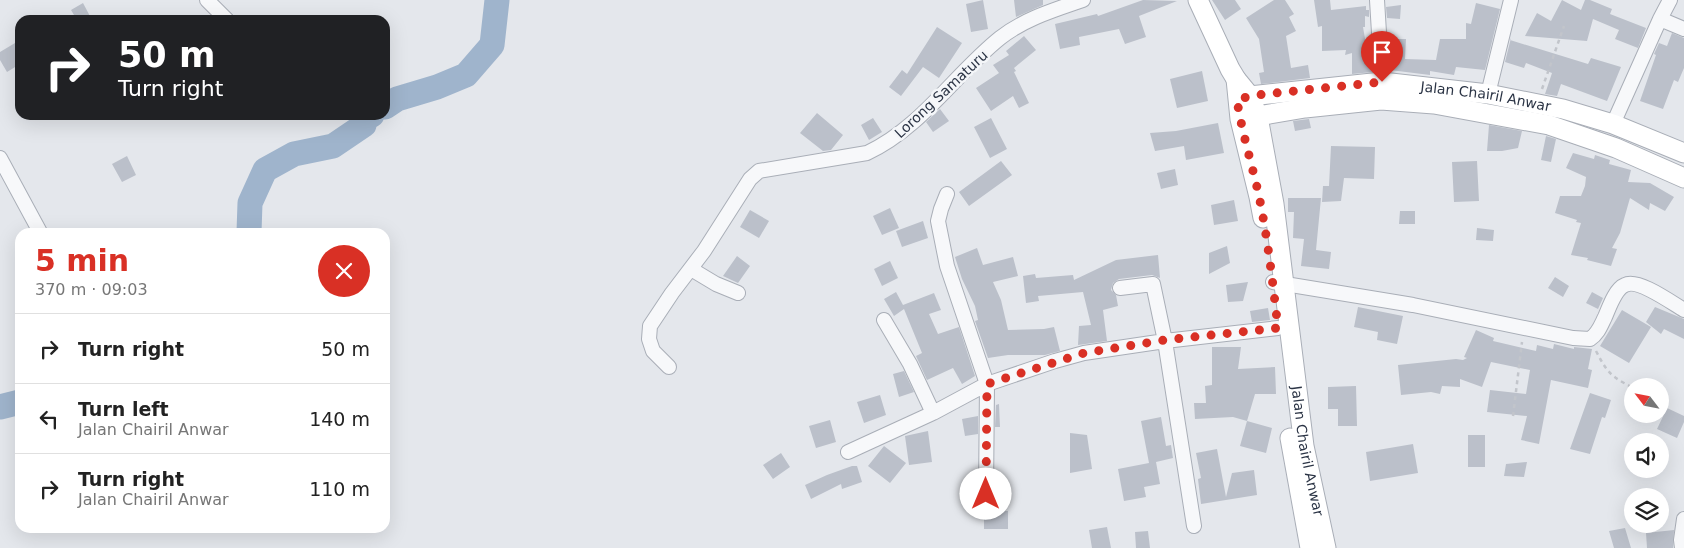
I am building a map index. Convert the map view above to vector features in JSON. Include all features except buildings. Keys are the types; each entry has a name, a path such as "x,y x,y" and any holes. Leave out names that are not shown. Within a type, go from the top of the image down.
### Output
{"main road":[{"name":"Jalan Chairil Anwar","path":"1198,0 1244,98 1274,204 1278,328 1291,441 1310,548"},
{"name":"Jalan Chairil Anwar","path":"1244,98 1382,82 1488,94 1563,110 1613,124 1684,153"},
{"name":"Jalan Chairil Anwar","path":"1249,118 1306,108 1381,100 1443,105 1549,125 1616,148 1684,178"},
{"name":"Jalan Chairil Anwar","path":"1278,283 1304,446 1326,548"}],"street":[{"path":"207,0 222,15"},
{"name":"Lorong Samaturu","path":"669,367 652,351 649,339 650,326 704,251 750,179 759,171 867,152 880,147 900,132 1011,30 1022,23 1083,0"},
{"path":"1378,0 1382,82"},
{"path":"1488,94 1511,0"},
{"path":"1613,124 1670,0"},
{"path":"1660,19 1684,29"},
{"path":"0,158 38,228"},
{"path":"947,194 938,221 947,266 987,384 986,494"},
{"path":"691,268 716,284 738,293"},
{"path":"1278,283 1413,305 1573,338 1590,339 1598,331 1618,291 1625,284 1633,284 1648,289 1684,310"},
{"path":"1120,288 1153,284 1165,340 1194,526"},
{"path":"884,320 910,364 933,413"},
{"path":"848,452 933,413 987,384 1084,353 1165,340 1278,328"},
{"path":"1682,548 1681,540 1684,519"}],"path":[{"path":"1536,104 1564,26"},
{"path":"1513,416 1524,328"},
{"path":"1590,339 1605,370 1624,383"}],"waterway":[{"path":"390,104 397,99 437,87 466,75 492,45 497,0"},
{"path":"249,228 250,203 265,170 294,154 333,146 364,125 364,120"},
{"path":"0,407 15,403"}],"route":[{"path":"986,494 987,384 1084,353 1165,340 1278,328 1273,282 1259,197 1237,100 1250,96 1314,88 1382,82"}]}
